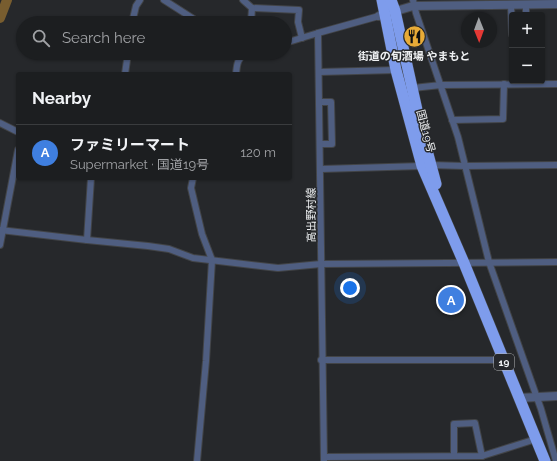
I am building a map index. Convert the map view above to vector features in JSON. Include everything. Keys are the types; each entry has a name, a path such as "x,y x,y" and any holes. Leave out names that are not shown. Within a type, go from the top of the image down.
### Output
{"highway":[{"path":"374,0 388,10"},
{"name":"国道19号","path":"382,0 388,10 408,68 413,88 426,166"},
{"name":"国道19号","path":"388,10 396,70 426,166 440,195 464,263 545,461"}],"street":[{"path":"134,16 136,6 140,0"},
{"path":"164,0 189,16"},
{"path":"243,0 252,8 299,10 298,22 302,38"},
{"path":"413,3 463,155 489,262 536,397 554,442 556,461"},
{"path":"292,41 413,3 511,5 557,4"},
{"path":"511,5 511,12"},
{"path":"526,5 526,12"},
{"path":"251,16 252,8"},
{"name":"高出野村線","path":"318,33 324,459"},
{"path":"125,72 127,60"},
{"path":"236,72 237,60"},
{"path":"319,72 396,70 408,68"},
{"path":"401,89 441,85 509,83"},
{"path":"452,120 503,119 504,84"},
{"path":"545,84 557,84"},
{"path":"319,102 331,102 332,144 320,144"},
{"path":"0,123 16,131"},
{"path":"0,245 1,230 16,159"},
{"path":"321,169 426,166 557,165"},
{"path":"87,240 91,180"},
{"path":"193,180 191,188 202,234 212,260 206,361 197,461"},
{"path":"1,230 169,249 193,258 278,268 321,264 557,262"},
{"path":"322,360 497,360 503,358"},
{"path":"519,398 557,396"},
{"path":"454,456 454,424 475,423 482,456"},
{"path":"324,459 482,456 536,439"}],"waterway":[{"path":"0,18 7,0"}],"place":[{"name":"街道の旬酒場 やまもと","path":"414,36"},
{"name":"ファミリーマート","path":"451,300"}]}
